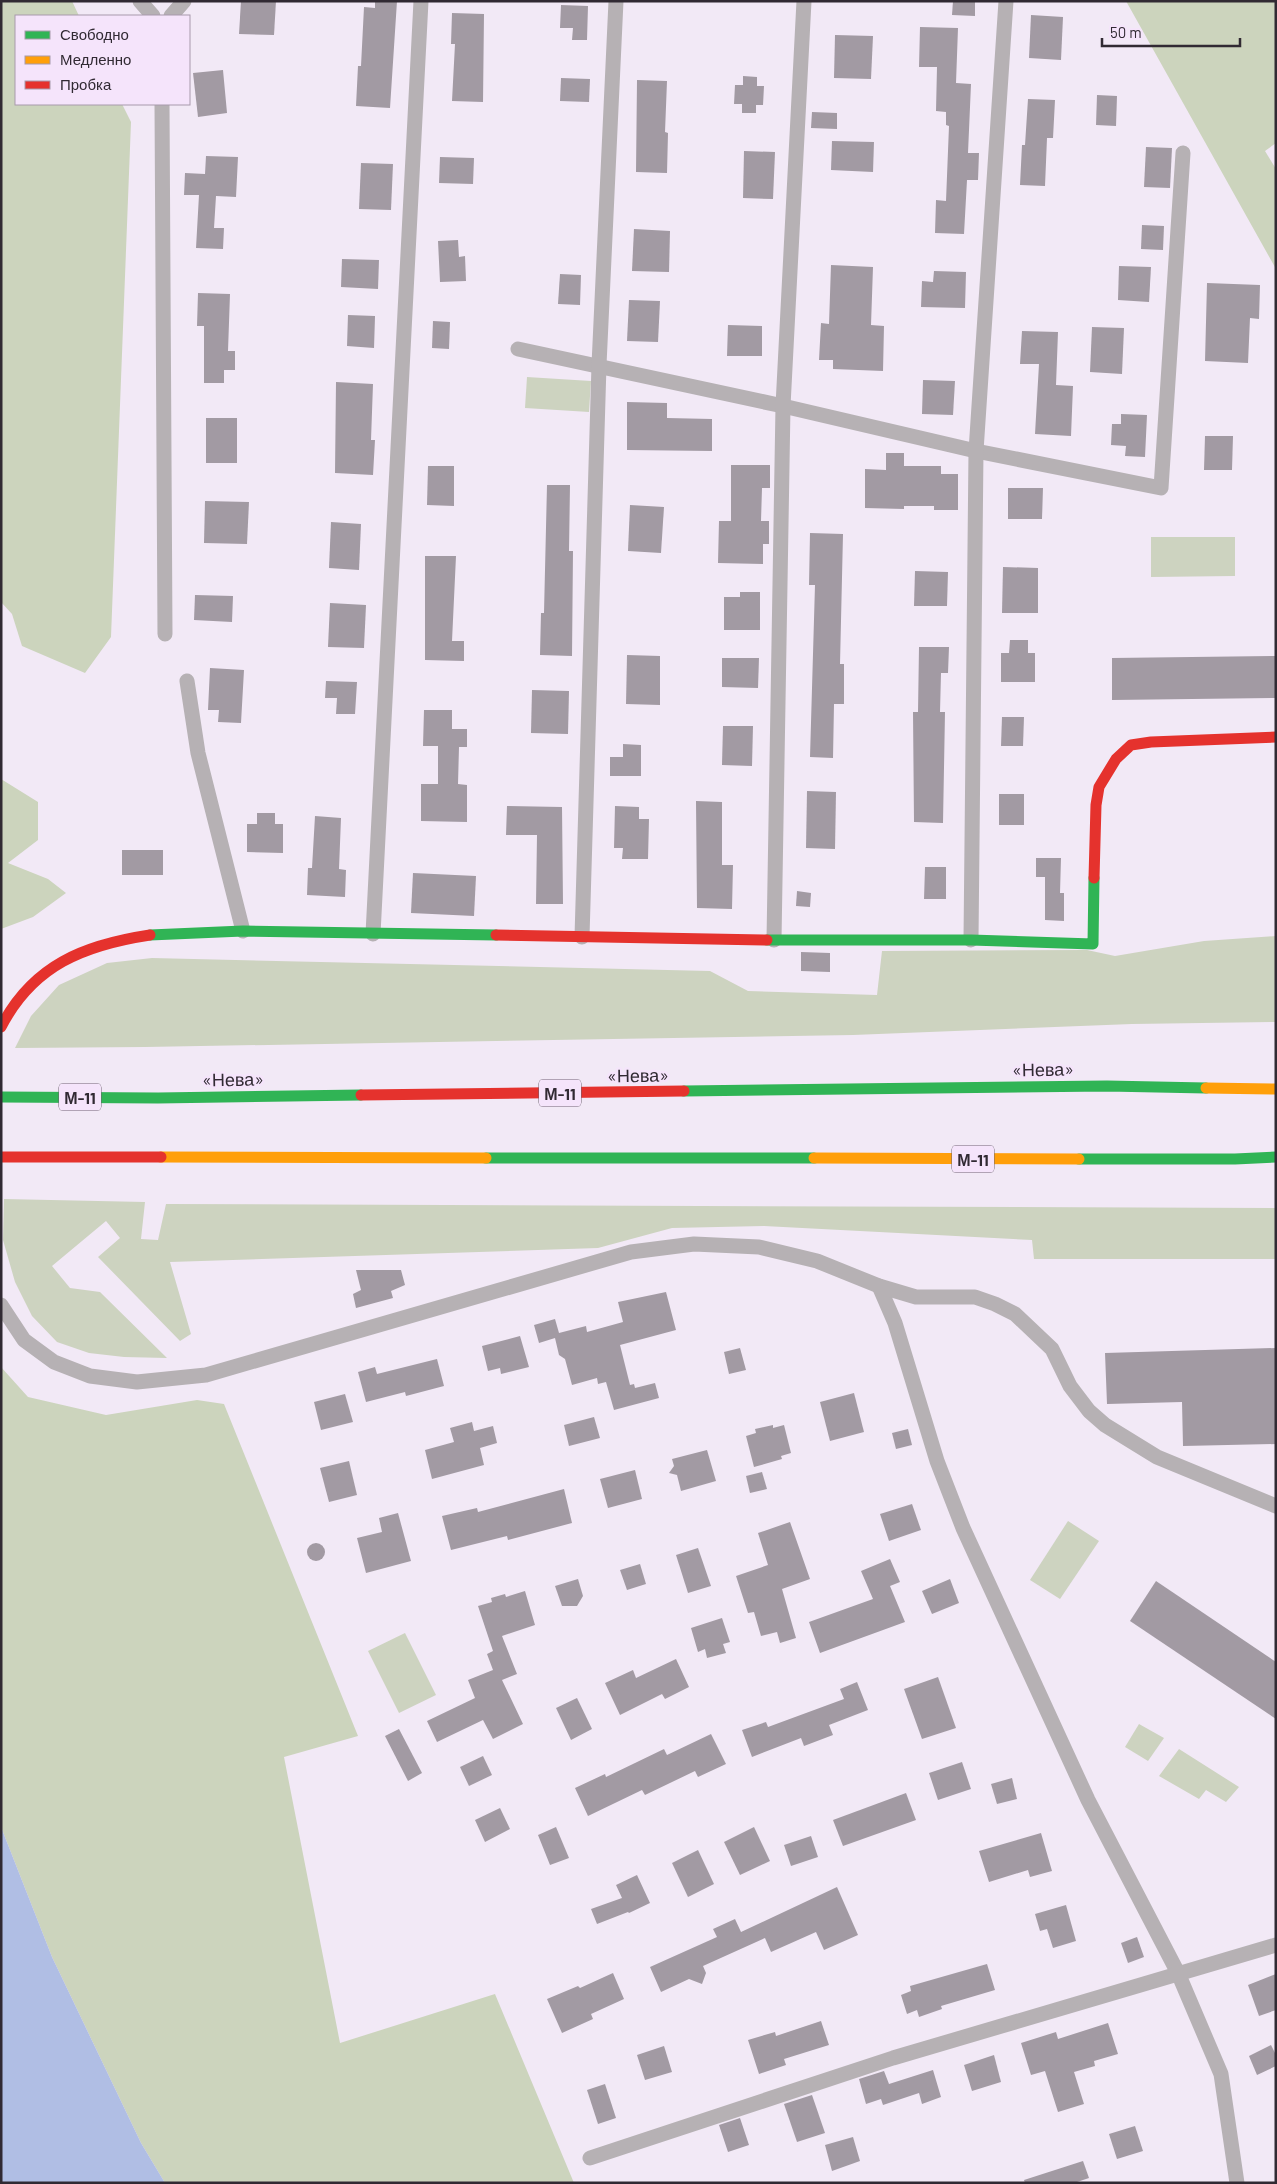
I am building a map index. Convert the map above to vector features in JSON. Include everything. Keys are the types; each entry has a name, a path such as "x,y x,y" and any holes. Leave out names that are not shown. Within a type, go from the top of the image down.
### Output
{"main road":[{"path":"1,1027 7,1013 23,992 46,971 76,955 115,942 158,934 243,931 774,940 971,940 1093,944 1096,805 1099,787 1116,759 1131,745 1151,742 1276,737"},
{"path":"1107,1086 1246,1077"},
{"name":"«Нева»","path":"1,1097 158,1098 1107,1086 1276,1089"},
{"name":"М-11","path":"1,1157 1276,1158"},
{"path":"1235,1159 1276,1162"}],"street":[{"path":"140,1 152,15"},
{"path":"172,15 184,1"},
{"path":"373,934 421,1"},
{"path":"582,936 599,365 616,1"},
{"path":"774,940 783,406 804,1"},
{"path":"971,940 976,450 1006,1"},
{"path":"162,105 165,634"},
{"path":"518,349 599,365 976,450 1161,488 1183,153"},
{"path":"187,681 198,753 243,931"},
{"path":"1,1305 24,1340 54,1362 90,1376 137,1382 206,1375 631,1252 694,1244 760,1246 817,1261 879,1286 916,1297 975,1297 1015,1314 1052,1349 1070,1386 1105,1425 1156,1457 1276,1506"},
{"path":"879,1286 895,1323 937,1460 964,1528 1088,1800 1178,1974 1222,2074 1237,2183"},
{"path":"590,2158 893,2058 1276,1945"}],"green space":[{"path":"1,1 72,1 79,15 15,15 15,105 122,105 131,122 111,637 85,673 22,646 12,614 1,602"},
{"path":"1126,1 1276,1 1276,143 1265,151 1276,169 1276,269"},
{"path":"527,377 591,381 589,412 525,408"},
{"path":"1151,537 1235,537 1235,576 1151,577"},
{"path":"1,779 38,802 38,840 8,863 48,879 66,893 33,917 1,929"},
{"path":"1276,936 1276,1022 1132,1024 853,1035 15,1048 31,1016 59,985 107,963 152,958 710,971 748,991 877,995 882,951 1087,950 1115,956 1204,941"},
{"path":"4,1199 145,1202 141,1239 158,1240 166,1204 1276,1208 1276,1259 1034,1259 1032,1240 764,1226 672,1228 598,1248 170,1262 191,1334 180,1341 98,1257 120,1238 106,1221 52,1266 70,1288 100,1292 167,1358 124,1357 89,1353 57,1342 32,1316 15,1282 3,1240"},
{"path":"1,1367 28,1397 106,1415 197,1400 224,1404 358,1736 284,1757 340,2043 495,1994 574,2183 165,2183 141,2143 52,1957 1,1827"},
{"path":"1068,1521 1099,1541 1060,1599 1030,1580"},
{"path":"405,1633 436,1695 399,1713 368,1651"},
{"path":"1139,1724 1164,1738 1148,1761 1125,1747"},
{"path":"1179,1749 1239,1787 1226,1802 1206,1790 1199,1799 1159,1776"}],"water":[{"path":"1,1827 52,1957 141,2143 165,2183 1,2183"}],"building":[{"path":"241,1 276,1 274,35 239,34"},
{"path":"375,1 397,1 390,108 356,106 358,66 361,66 364,7 375,8"},
{"path":"953,1 975,1 975,16 952,15"},
{"path":"561,5 588,6 587,40 572,40 573,28 560,28"},
{"path":"452,13 484,14 483,102 452,101 455,44 451,44"},
{"path":"1031,15 1063,17 1061,60 1029,58"},
{"path":"920,27 958,28 956,83 971,84 968,153 979,153 978,180 967,180 964,234 935,233 936,200 946,201 949,126 946,125 946,112 936,111 937,67 919,67"},
{"path":"835,35 873,36 871,79 834,78"},
{"path":"223,70 227,113 198,117 193,73"},
{"path":"743,76 757,77 757,86 764,86 763,105 756,105 756,113 742,113 742,104 734,104 735,85 743,85"},
{"path":"561,78 590,79 589,102 560,101"},
{"path":"637,80 667,81 665,132 668,133 667,173 636,172"},
{"path":"1097,95 1117,96 1116,126 1096,125"},
{"path":"1028,99 1055,100 1053,138 1047,138 1045,186 1020,185 1022,145 1025,145"},
{"path":"812,112 837,113 837,129 811,128"},
{"path":"832,141 874,142 873,172 831,170"},
{"path":"1146,147 1172,148 1170,188 1144,187"},
{"path":"744,151 775,152 773,199 743,198"},
{"path":"206,156 238,157 236,197 216,196 214,228 224,228 223,249 196,248 199,195 184,195 185,173 205,174"},
{"path":"440,157 474,158 473,184 439,183"},
{"path":"361,163 393,164 391,210 359,209"},
{"path":"1142,225 1164,226 1163,250 1141,249"},
{"path":"634,229 670,231 669,272 632,271"},
{"path":"458,240 459,257 465,256 466,281 440,282 438,241"},
{"path":"342,259 379,260 378,289 341,287"},
{"path":"831,265 873,267 871,325 884,326 883,371 833,369 833,360 819,360 821,323 829,324"},
{"path":"1119,266 1151,267 1149,302 1118,300"},
{"path":"934,271 966,272 965,308 921,307 922,281 933,282"},
{"path":"560,274 581,275 580,305 558,304"},
{"path":"1207,283 1260,285 1259,319 1250,318 1248,363 1205,361"},
{"path":"198,293 230,294 228,351 235,351 235,370 224,370 224,383 204,383 204,326 197,326"},
{"path":"629,300 660,301 658,342 627,341"},
{"path":"348,315 375,316 374,348 347,346"},
{"path":"433,321 450,322 449,349 432,348"},
{"path":"728,325 762,326 762,356 727,356"},
{"path":"1092,327 1124,328 1122,374 1090,372"},
{"path":"1022,331 1058,332 1056,385 1073,386 1071,436 1035,434 1039,364 1020,364"},
{"path":"923,380 955,381 953,415 922,414"},
{"path":"336,382 373,384 371,440 375,440 373,475 335,473"},
{"path":"627,402 667,403 667,418 712,419 712,451 627,450"},
{"path":"1121,414 1147,415 1145,457 1125,456 1126,446 1111,445 1112,424 1121,424"},
{"path":"206,418 237,418 237,463 206,463"},
{"path":"1205,436 1233,436 1232,470 1204,470"},
{"path":"886,453 904,453 904,466 941,466 941,474 958,474 958,510 934,510 934,506 904,506 904,509 865,508 865,469 886,470"},
{"path":"731,465 770,465 770,488 762,488 761,521 769,521 769,544 763,544 763,564 718,563 719,521 731,521"},
{"path":"428,466 454,466 454,506 427,505"},
{"path":"547,485 570,485 569,551 573,551 572,656 540,655 541,613 544,613"},
{"path":"1008,488 1043,488 1042,519 1008,519"},
{"path":"205,501 249,502 247,544 204,543"},
{"path":"630,505 664,507 661,553 628,551"},
{"path":"331,522 361,524 359,570 329,568"},
{"path":"810,533 843,534 840,664 844,664 844,704 834,704 833,758 810,757 815,585 809,585"},
{"path":"425,556 456,556 452,641 464,641 464,661 425,660"},
{"path":"1003,567 1038,568 1038,613 1002,613"},
{"path":"915,571 948,572 947,606 914,606"},
{"path":"740,592 760,592 760,630 724,630 724,597 740,597"},
{"path":"195,595 233,596 232,622 194,620"},
{"path":"330,603 366,605 364,648 328,647"},
{"path":"1010,640 1028,640 1028,653 1035,653 1035,682 1001,682 1001,653 1009,653"},
{"path":"919,647 949,647 948,673 941,673 940,712 945,712 943,823 914,822 913,712 918,712"},
{"path":"627,655 660,656 660,705 626,704"},
{"path":"1276,656 1276,698 1112,700 1112,658"},
{"path":"722,658 759,658 758,688 722,687"},
{"path":"210,668 244,670 241,723 218,722 219,710 208,710"},
{"path":"326,681 357,682 355,714 336,714 337,698 325,698"},
{"path":"532,690 569,691 568,734 531,733"},
{"path":"424,710 452,710 452,729 467,729 467,747 459,747 458,784 467,785 467,822 421,821 421,784 438,784 438,746 423,746"},
{"path":"1002,717 1024,717 1023,746 1001,746"},
{"path":"723,726 753,726 752,766 722,765"},
{"path":"623,744 641,745 641,776 610,776 610,757 623,757"},
{"path":"807,791 836,792 835,849 806,848"},
{"path":"999,794 1024,794 1024,825 999,825"},
{"path":"696,801 722,802 722,865 733,865 732,909 697,908"},
{"path":"507,806 562,807 563,904 536,904 537,835 506,835"},
{"path":"615,806 639,807 639,819 649,819 648,859 622,859 623,848 614,848"},
{"path":"257,813 275,813 275,824 283,824 283,853 247,852 247,824 257,824"},
{"path":"315,816 341,818 339,869 346,870 345,897 307,895 308,868 312,868"},
{"path":"122,850 163,850 163,875 122,875"},
{"path":"1036,858 1061,858 1060,893 1064,893 1064,921 1045,920 1045,877 1036,877"},
{"path":"925,867 946,867 946,899 924,899"},
{"path":"413,873 476,876 474,916 411,913"},
{"path":"797,891 811,893 810,907 796,906"},
{"path":"801,952 830,953 830,972 801,971"},
{"path":"356,1270 401,1270 405,1285 391,1291 393,1298 356,1308 353,1294 361,1290"},
{"path":"666,1292 676,1330 620,1345 630,1385 634,1384 635,1388 655,1383 659,1398 614,1410 606,1382 598,1384 597,1378 572,1385 565,1359 559,1355 555,1338 539,1343 534,1325 555,1319 559,1333 586,1326 587,1332 623,1322 618,1302"},
{"path":"520,1336 529,1367 501,1374 500,1368 488,1371 482,1346"},
{"path":"740,1348 746,1370 729,1374 724,1352"},
{"path":"1276,1348 1276,1444 1183,1446 1182,1402 1107,1404 1105,1353"},
{"path":"437,1359 444,1386 406,1396 405,1392 366,1402 358,1372 375,1367 377,1374"},
{"path":"854,1393 864,1432 830,1441 820,1402"},
{"path":"345,1394 353,1422 321,1430 314,1402"},
{"path":"594,1417 600,1438 569,1446 564,1425"},
{"path":"472,1422 474,1431 493,1426 497,1443 480,1448 484,1465 432,1479 425,1450 454,1442 450,1428"},
{"path":"773,1425 773,1428 784,1425 791,1453 781,1456 782,1459 754,1467 746,1436 756,1433 755,1429"},
{"path":"908,1429 912,1445 896,1449 892,1433"},
{"path":"707,1450 716,1481 681,1491 677,1475 669,1473 674,1466 672,1459"},
{"path":"349,1461 357,1495 329,1502 320,1468"},
{"path":"635,1470 642,1499 608,1508 600,1479"},
{"path":"762,1472 767,1489 750,1493 746,1476"},
{"path":"564,1489 572,1523 508,1540 507,1536 451,1550 442,1516 477,1508 478,1512"},
{"path":"912,1504 921,1530 889,1541 880,1514"},
{"path":"398,1513 411,1561 366,1573 357,1538 382,1532 379,1518"},
{"path":"790,1522 810,1579 782,1589 796,1638 780,1643 777,1632 761,1636 754,1612 748,1613 736,1576 768,1565 758,1533"},
{"path":"316,1543 322,1546 325,1552 322,1558 316,1561 310,1558 307,1552 310,1546"},
{"path":"698,1548 711,1586 688,1593 676,1555"},
{"path":"890,1559 900,1582 890,1586 905,1622 820,1653 809,1622 873,1599 861,1571"},
{"path":"640,1564 646,1584 627,1590 620,1570"},
{"path":"578,1579 583,1596 577,1606 562,1606 555,1586"},
{"path":"950,1579 959,1603 932,1614 922,1591"},
{"path":"1156,1581 1276,1662 1276,1719 1130,1621"},
{"path":"525,1591 535,1625 502,1636 517,1674 502,1680 523,1724 493,1739 483,1720 437,1742 427,1721 475,1698 468,1680 493,1670 487,1654 493,1651 478,1606 492,1602 491,1598 505,1594 506,1597"},
{"path":"722,1618 730,1642 723,1644 726,1653 707,1658 705,1649 698,1652 691,1628"},
{"path":"676,1659 689,1687 665,1699 662,1694 620,1715 605,1683 633,1670 636,1678"},
{"path":"938,1677 956,1728 922,1739 904,1689"},
{"path":"857,1682 868,1710 829,1725 833,1735 804,1746 801,1738 752,1757 742,1730 766,1722 768,1727 844,1699 840,1689"},
{"path":"577,1698 592,1729 571,1740 556,1708"},
{"path":"399,1729 422,1773 408,1781 385,1736"},
{"path":"711,1734 726,1764 698,1777 695,1771 645,1795 642,1790 588,1816 575,1788 605,1774 606,1777 664,1749 667,1755"},
{"path":"483,1756 492,1775 469,1786 460,1767"},
{"path":"962,1762 971,1789 938,1800 929,1773"},
{"path":"1012,1778 1017,1799 997,1804 991,1784"},
{"path":"906,1793 916,1820 843,1846 833,1820"},
{"path":"500,1808 510,1829 485,1842 475,1820"},
{"path":"556,1827 569,1858 550,1865 538,1835"},
{"path":"754,1827 770,1861 740,1875 724,1842"},
{"path":"1041,1833 1052,1871 1030,1877 1028,1870 989,1882 979,1851"},
{"path":"811,1836 818,1857 791,1866 784,1845"},
{"path":"698,1850 714,1884 688,1897 672,1863"},
{"path":"637,1875 650,1903 629,1913 597,1924 591,1909 622,1898 616,1885"},
{"path":"837,1887 858,1935 824,1950 816,1932 771,1952 765,1938 703,1966 706,1973 702,1984 689,1979 661,1992 650,1967 717,1937 713,1929 735,1919 741,1932"},
{"path":"1066,1905 1076,1941 1053,1948 1047,1929 1040,1931 1035,1914"},
{"path":"1137,1937 1144,1957 1128,1963 1121,1943"},
{"path":"987,1964 995,1990 941,2006 942,2009 919,2017 917,2010 907,2014 901,1995 911,1991 910,1986"},
{"path":"613,1973 624,1999 591,2014 593,2019 562,2033 547,1999 578,1986 580,1988"},
{"path":"1276,1974 1276,2010 1259,2016 1248,1985"},
{"path":"821,2021 829,2045 784,2059 786,2065 759,2074 748,2040 775,2032 776,2036"},
{"path":"1108,2023 1118,2054 1094,2061 1095,2066 1074,2072 1084,2104 1058,2112 1045,2071 1031,2075 1021,2043 1056,2032 1058,2039"},
{"path":"1271,2045 1276,2055 1276,2066 1257,2075 1249,2056"},
{"path":"664,2046 672,2072 645,2080 637,2055"},
{"path":"994,2055 1001,2082 972,2091 964,2065"},
{"path":"933,2070 941,2097 922,2104 919,2093 883,2105 881,2099 866,2104 859,2079 884,2071 889,2084"},
{"path":"605,2084 616,2118 598,2124 587,2090"},
{"path":"812,2095 825,2133 797,2142 784,2104"},
{"path":"740,2118 749,2145 728,2152 719,2125"},
{"path":"1135,2126 1143,2151 1117,2159 1109,2134"},
{"path":"853,2137 860,2161 832,2171 825,2145"},
{"path":"1083,2161 1089,2178 1074,2183 1025,2183 1024,2180"}],"traffic: fast":[{"path":"767,940 971,940 1093,944 1094,878"},
{"path":"150,935 243,931 496,935"},
{"path":"684,1091 1107,1086 1206,1088"},
{"path":"1,1097 158,1098 361,1095"},
{"path":"1079,1159 1235,1159 1276,1157"},
{"path":"486,1158 814,1158"}],"traffic: slow":[{"path":"1206,1088 1276,1089"},
{"path":"161,1157 486,1158"},
{"path":"814,1158 1079,1159"}],"traffic: jam":[{"path":"1094,878 1096,805 1099,787 1116,759 1131,745 1151,742 1276,737"},
{"path":"1,1027 28,988 45,973 82,952 126,939 150,935"},
{"path":"496,935 767,940"},
{"path":"361,1095 684,1091"},
{"path":"1,1157 161,1157"}]}
